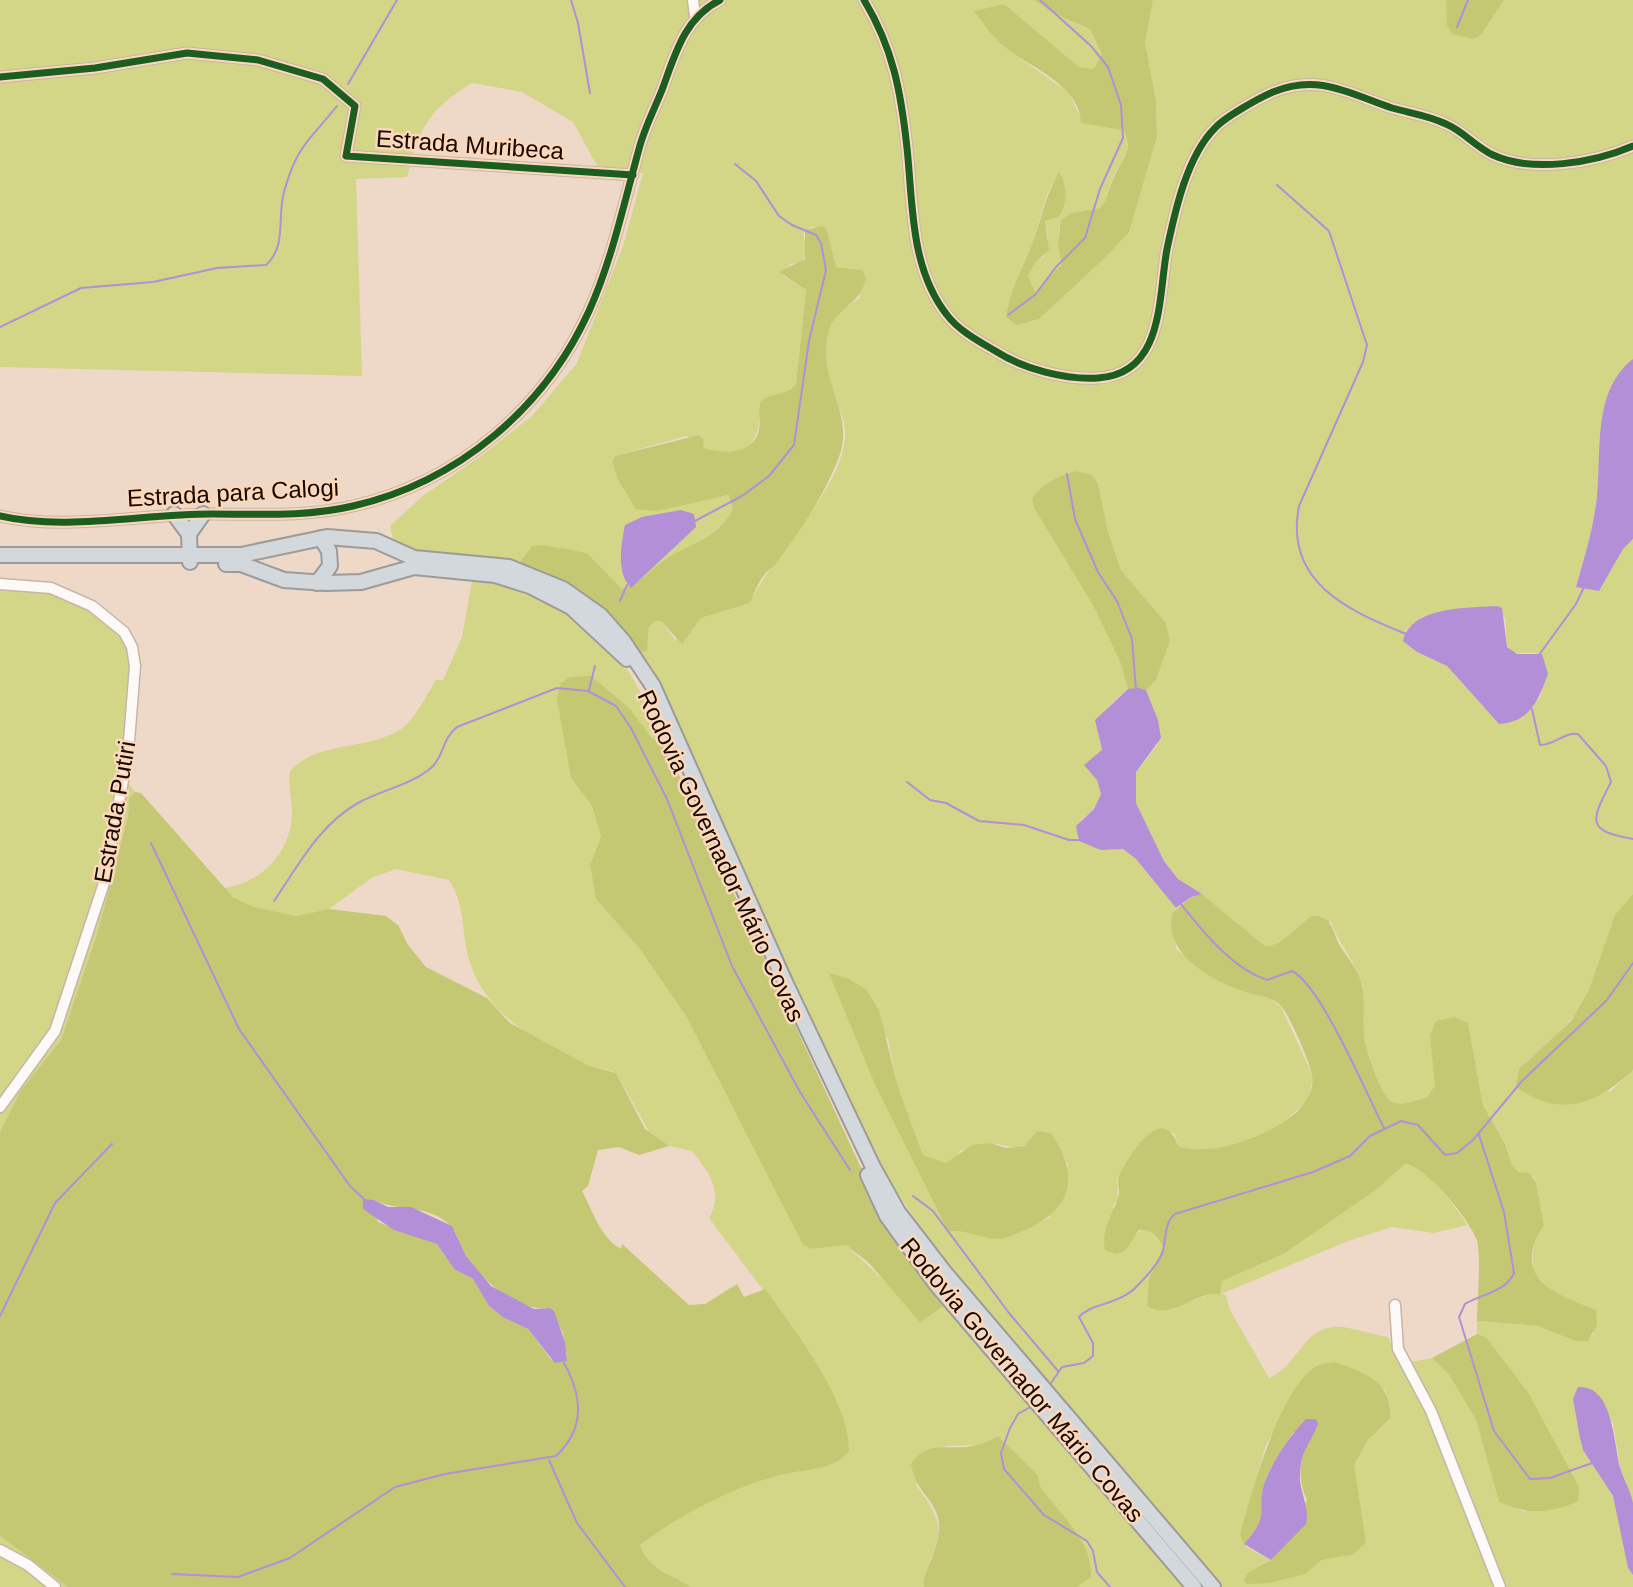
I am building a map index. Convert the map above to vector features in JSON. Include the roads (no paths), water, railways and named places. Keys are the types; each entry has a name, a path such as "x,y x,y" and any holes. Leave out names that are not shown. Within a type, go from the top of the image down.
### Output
{"highway":[{"path":"0,555 190,559 189,534 174,514"},
{"path":"189,534 203,514"},
{"path":"317,583 330,566 329,551 321,538"},
{"name":"Rodovia Governador Mário Covas","path":"0,564 190,559 241,555 321,538 376,541 414,558 509,567 563,589 600,615 653,687 796,1006 873,1167 898,1212 945,1273 1034,1374 1053,1409 1194,1587"},
{"name":"Rodovia Governador Mário Covas","path":"190,559 241,564 284,580 317,583 362,582 414,567 495,575 530,586 571,607 622,653 662,723 758,939 887,1216 936,1284 1021,1384 1053,1409 1213,1587"}],"street":[{"path":"693,0 695,16 720,0"},
{"path":"864,0 884,33 899,86 907,149 911,216 931,288 947,316 972,337 1010,360 1069,377 1101,378 1127,370 1149,347 1158,323 1167,249 1195,159 1215,127 1273,92 1305,83 1340,87 1389,107 1447,124 1494,156 1538,165 1584,159 1633,146"},
{"name":"Estrada para Calogi","path":"0,516 42,523 174,514 303,513 351,507 426,480 501,431 541,392 567,356 590,309 654,109 684,35 695,16"},
{"name":"Estrada Muribeca","path":"0,77 95,68 187,53 258,60 323,79 355,106 346,156 633,175"},
{"name":"Estrada Putiri","path":"0,584 51,588 92,606 124,632 132,647 135,666 128,754 103,886 55,1031 0,1107"},
{"path":"1395,1305 1398,1349 1431,1411 1500,1587"},
{"path":"0,1550 28,1564 55,1587"}],"waterway":[{"path":"348,84 397,0"},
{"path":"571,0 578,23 590,93"},
{"path":"1008,315 1035,295 1056,267 1085,238 1100,189 1123,138 1121,105 1108,67 1091,46 1040,0"},
{"path":"1457,27 1468,0"},
{"path":"0,327 81,288 153,282 217,268 266,265 277,249 282,201 294,164 305,144 337,106"},
{"path":"695,521 742,496 769,476 794,445 809,341 826,270 821,243 816,235 779,216 756,181 735,164"},
{"path":"1277,185 1329,231 1367,345 1363,362 1299,506 1297,532 1301,555 1311,574 1325,590 1342,603 1406,634"},
{"path":"1067,474 1075,519 1098,572 1117,601 1132,639 1136,690"},
{"path":"620,601 627,585"},
{"path":"1539,655 1576,604 1584,587"},
{"path":"589,690 595,666"},
{"path":"274,901 311,847 332,822 358,803 406,783 432,767 448,737 457,727 557,688 588,691 616,706 631,728 667,799 732,966 800,1092 850,1170"},
{"path":"1532,709 1540,745 1578,734 1606,766 1611,782 1596,821 1606,832 1633,839"},
{"path":"907,782 930,800 946,803 979,821 1024,825 1069,840 1079,840"},
{"path":"151,843 239,1029 350,1186 365,1200"},
{"path":"1180,903 1219,948 1241,967 1267,980 1292,971 1304,980 1329,1018 1384,1128"},
{"path":"1049,1386 1062,1367 1084,1363 1093,1356 1093,1343 1079,1317 1132,1291 1146,1277 1162,1254 1167,1227 1175,1214 1313,1172 1350,1156 1370,1136 1401,1121 1418,1125 1445,1155 1457,1153 1473,1140 1522,1081 1607,1000 1633,963"},
{"path":"1479,1135 1504,1212 1514,1273 1499,1289 1465,1304 1459,1317 1494,1431 1530,1479 1550,1478 1592,1463"},
{"path":"0,1316 55,1203 112,1144"},
{"path":"913,1196 933,1211 1009,1313 1058,1371"},
{"path":"172,1574 238,1577 290,1558 395,1487 445,1474 556,1456 572,1434 578,1411 575,1388 564,1363"},
{"path":"1032,1406 1018,1414 1010,1428 1001,1453 1004,1469 1044,1515 1087,1541 1093,1551 1097,1572 1110,1587"},
{"path":"549,1460 577,1523 625,1587"}]}
